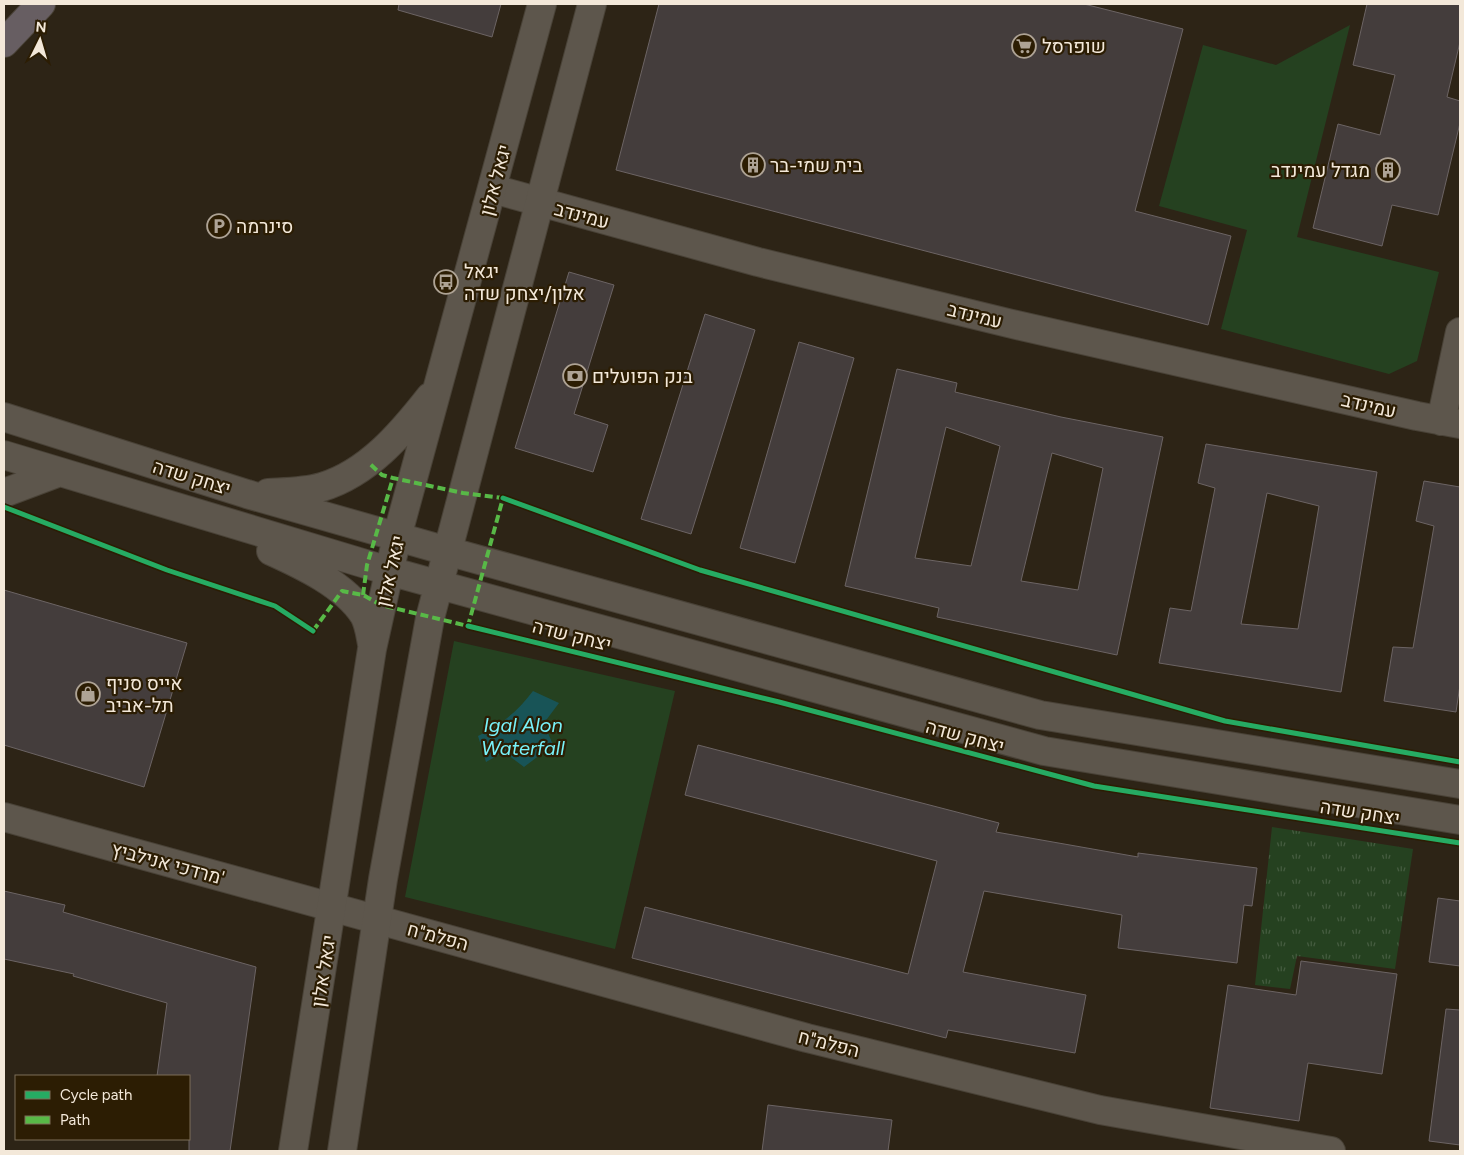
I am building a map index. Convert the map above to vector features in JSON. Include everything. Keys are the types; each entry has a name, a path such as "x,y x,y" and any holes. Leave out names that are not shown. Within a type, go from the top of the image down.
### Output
{"highway":[{"path":"4,43 41,4"}],"street":[{"name":"יגאל אלון","path":"293,1151 333,908 372,649 397,536 542,4"},
{"path":"342,1151 377,920 438,584 592,4"},
{"name":"עמינדב","path":"493,189 538,203 758,262 1008,323 1450,422"},
{"path":"1450,422 1460,332"},
{"path":"247,494 302,491 322,487 345,477 369,463 389,444 437,388"},
{"name":"יצחק שדה","path":"4,418 247,494 447,552 1040,715 1460,784"},
{"name":"יצחק שדה","path":"4,456 389,571 1044,751 1460,820"},
{"path":"4,493 60,472"},
{"path":"181,510 301,564 342,592 364,615 370,629 372,649"},
{"name":"מרדכי אנילביץ'","path":"4,817 333,908"},
{"name":"הפלמ\"ח","path":"333,908 807,1038 1090,1108 1331,1151"}],"green space":[{"path":"1350,25 1297,237 1439,272 1417,361 1389,374 1221,329 1247,230 1159,206 1203,45 1276,65"},
{"path":"454,641 675,691 615,949 405,897"},
{"path":"1272,827 1413,849 1395,969 1297,956 1290,989 1255,985"}],"water":[{"name":"Igal Alon Waterfall","path":"533,691 559,703 544,723 553,745 524,767 504,752 486,762 478,736 508,717"}],"building":[{"path":"399,4 501,4 492,37 398,10"},
{"path":"659,4 1084,4 1183,29 1135,211 1231,236 1208,325 616,170"},
{"name":"מגדל עמינדב","path":"1367,4 1460,4 1460,42 1447,97 1460,101 1460,123 1438,215 1392,205 1382,246 1313,228 1338,124 1380,135 1395,75 1353,65"},
{"path":"569,272 614,285 574,414 608,425 593,472 515,448"},
{"path":"705,314 755,330 691,534 641,519"},
{"path":"799,342 854,358 795,563 740,548"},
{"path":"897,369 957,383 955,392 1061,417 1163,437 1117,655 937,617 939,608 845,586","holes":["946,427 1000,446 971,566 915,558","1052,453 1103,468 1078,590 1021,581"]},
{"path":"1206,444 1377,472 1341,692 1159,663 1170,608 1191,611 1215,488 1198,483","holes":["1267,493 1319,506 1298,629 1241,624"]},
{"path":"1424,481 1460,487 1460,685 1456,712 1384,701 1393,647 1413,648 1434,526 1416,521"},
{"name":"אייס סניף תל-אביב","path":"4,590 187,643 144,787 4,745"},
{"path":"698,745 999,823 996,832 1138,857 1138,853 1257,868 1252,906 1244,905 1237,963 1118,948 1122,915 984,891 963,972 1086,995 1075,1053 948,1030 946,1038 632,958 645,907 908,974 937,861 685,795"},
{"path":"4,891 65,905 63,912 256,967 230,1151 189,1151 190,1075 157,1075 167,1003 73,976 74,974 4,959"},
{"path":"1438,898 1460,901 1460,966 1429,962"},
{"path":"1301,961 1397,974 1382,1074 1308,1063 1299,1121 1210,1108 1228,985 1296,995"},
{"path":"1446,1009 1460,1010 1460,1145 1429,1141"},
{"path":"768,1105 892,1120 888,1151 762,1151"}],"marked path":[{"path":"313,631 342,591 363,595 381,605 468,626 503,498 463,493 393,478 382,475 369,463"},
{"path":"363,595 367,565 393,478"}],"cycle path":[{"path":"503,498 700,570 1225,721 1460,762"},
{"path":"4,507 167,570 275,606 313,631"},
{"path":"468,626 779,702 1094,786 1460,843"}],"place":[{"name":"שופרסל","path":"1024,46"},
{"name":"בית שמי-בר","path":"753,165"},
{"name":"מגדל עמינדב","path":"1388,170"},
{"name":"סינרמה","path":"219,226"},
{"name":"יגאל אלון/יצחק שדה","path":"446,282"},
{"name":"בנק הפועלים","path":"575,376"},
{"name":"אייס סניף תל-אביב","path":"88,694"}]}
